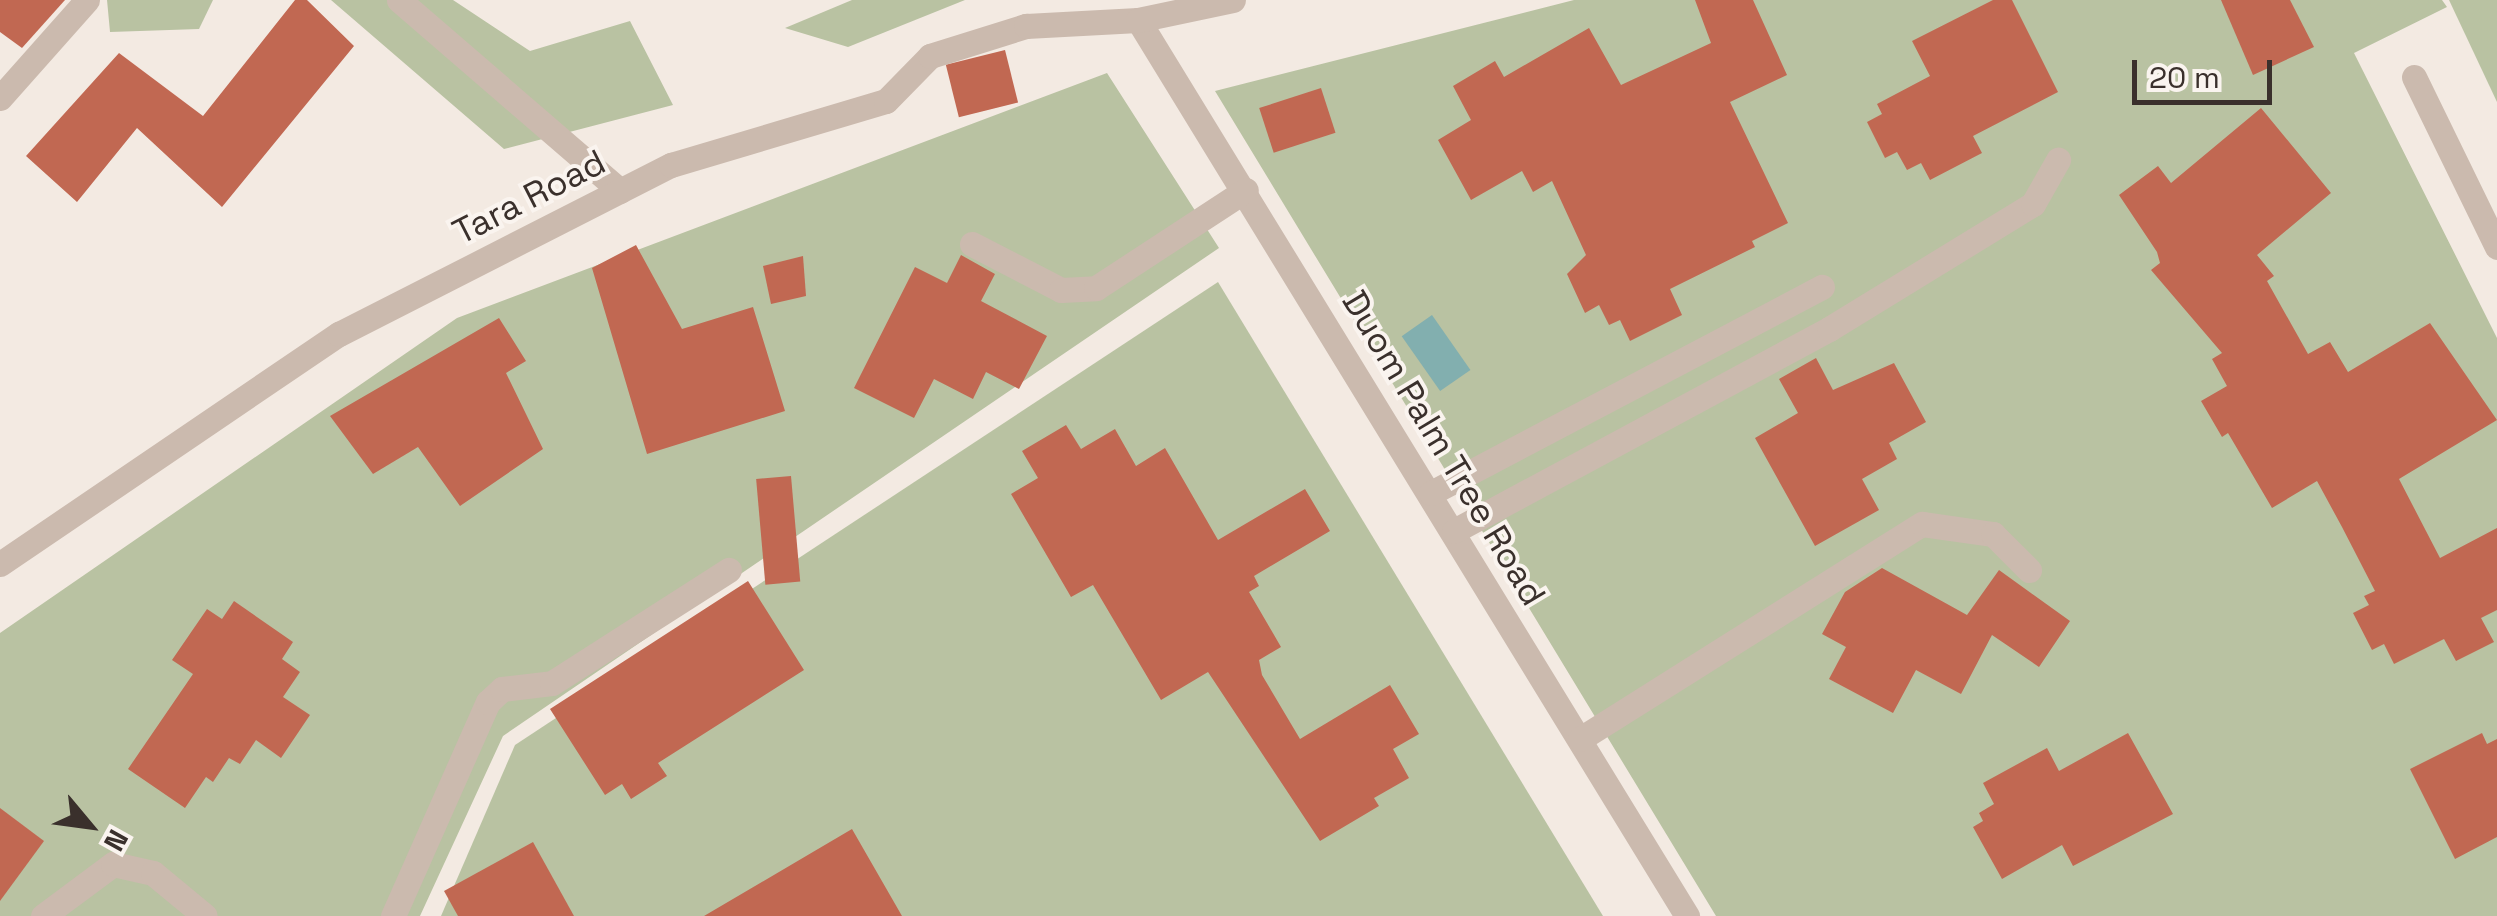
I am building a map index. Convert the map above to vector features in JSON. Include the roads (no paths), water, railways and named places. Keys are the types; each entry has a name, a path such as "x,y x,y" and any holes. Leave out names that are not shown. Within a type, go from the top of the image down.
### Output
{"street":[{"path":"0,98 86,0"},
{"path":"399,0 620,191"},
{"name":"Tara Road","path":"0,564 339,334 671,164 886,101 930,56 1026,26 1138,20 1234,0"},
{"name":"Duom Palm Tree Road","path":"1138,20 1432,493 1687,916"},
{"path":"2414,77 2497,247"},
{"path":"1454,531 1828,329 2016,215 2047,187 2058,160"},
{"path":"972,244 1061,290 1096,288 1246,190"},
{"path":"1432,493 1822,287"},
{"path":"1580,739 1922,524 1993,534 2029,570"},
{"path":"392,916 488,702 502,690 552,683 729,570"},
{"path":"43,916 113,864 153,872 206,916"}],"water":[{"path":"1432,315 1470,370 1440,391 1402,336"}]}
